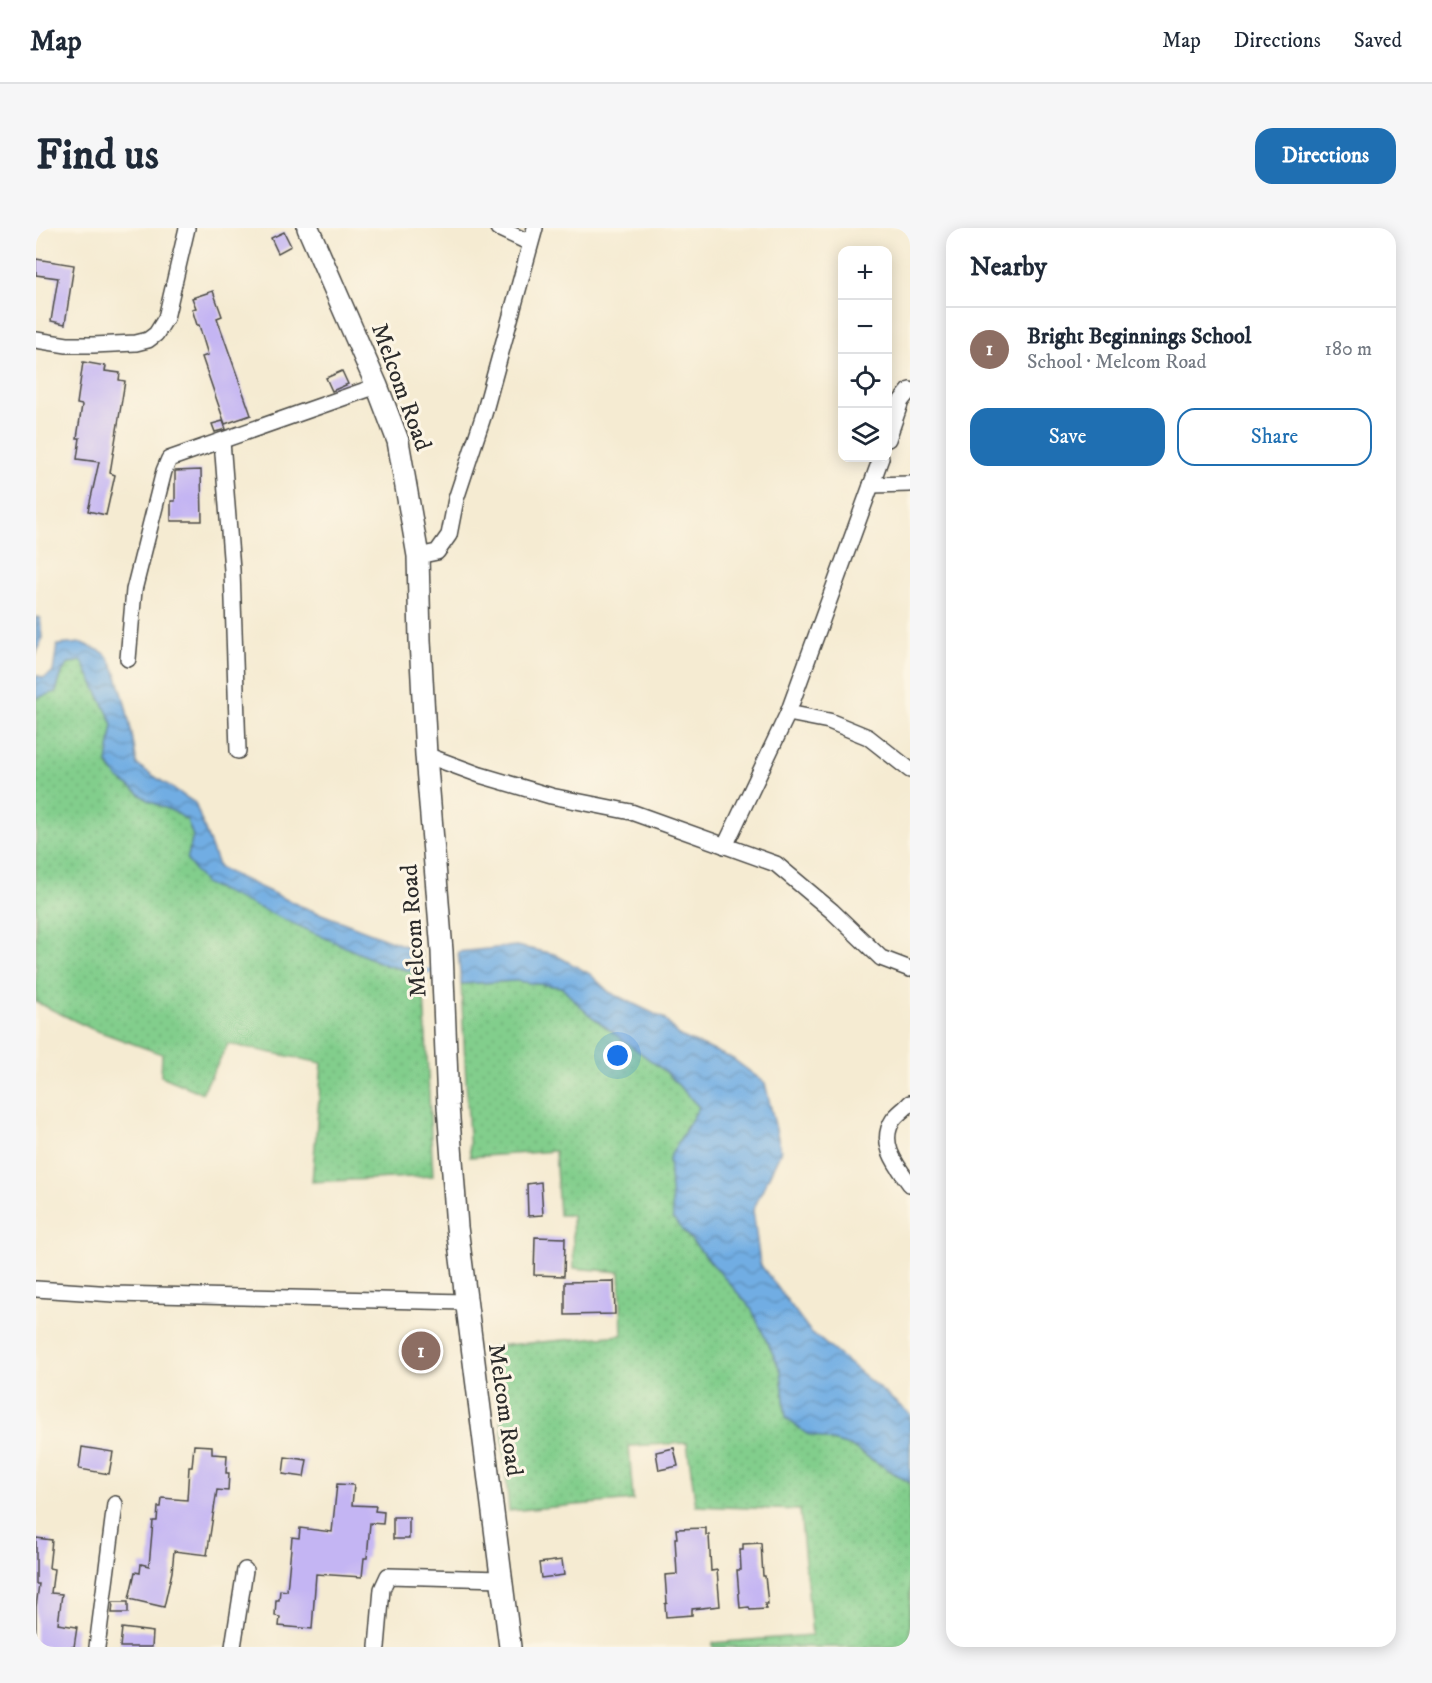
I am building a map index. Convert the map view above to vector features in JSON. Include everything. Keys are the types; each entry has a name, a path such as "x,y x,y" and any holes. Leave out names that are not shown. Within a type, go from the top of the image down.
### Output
{"main road":[{"name":"Melcom Road","path":"308,228 378,386 398,441 418,556 426,755 442,951 448,1106 457,1227 510,1647"}],"street":[{"path":"36,340 67,345 136,343 148,340 162,327 166,318 187,228"},
{"path":"498,228 530,243"},
{"path":"418,556 438,552 449,535 456,500 484,414 535,228"},
{"path":"128,659 134,590 166,463 173,456 378,386"},
{"path":"892,427 901,401 910,390"},
{"path":"222,441 232,581 238,751"},
{"path":"725,846 788,713 879,462"},
{"path":"871,484 910,484"},
{"path":"788,713 829,721 868,737 910,770"},
{"path":"426,755 480,775 551,796 631,812 776,864 832,911 881,958 910,969"},
{"path":"910,1103 892,1121 887,1138 895,1163 910,1184"},
{"path":"36,1289 114,1294 465,1302"},
{"path":"96,1647 116,1504"},
{"path":"233,1647 245,1570"},
{"path":"377,1647 382,1589 388,1576 502,1579"}],"green space":[{"path":"82,661 113,724 107,764 118,778 149,801 187,820 193,836 187,860 385,965 423,974 433,1176 312,1182 322,1063 228,1044 202,1093 161,1076 162,1054 92,1029 36,1002 36,698 56,692 62,672 69,663"},
{"path":"516,981 561,987 587,1013 666,1072 700,1108 685,1129 673,1219 751,1308 781,1371 786,1418 807,1434 850,1446 910,1483 910,1647 713,1647 713,1643 812,1635 800,1510 696,1506 687,1443 629,1446 633,1500 509,1511 495,1346 622,1335 620,1272 574,1268 572,1215 559,1215 555,1151 470,1157 461,984"}],"water":[{"path":"36,617 40,618 42,638 36,655"},
{"path":"82,643 104,653 110,660 121,688 137,765 195,803 219,868 298,905 421,952 423,974 385,965 204,883 187,860 193,836 187,820 149,801 118,778 107,763 113,724 82,661 69,663 62,672 56,692 36,698 36,675 44,678 53,672 57,645"},
{"path":"516,946 554,954 590,974 609,992 663,1018 680,1036 733,1059 765,1083 781,1151 753,1210 760,1264 810,1331 910,1414 910,1483 850,1446 807,1434 786,1418 781,1371 751,1308 673,1219 669,1158 699,1107 666,1072 587,1013 561,987 516,981 461,984 458,952"}],"building":[{"path":"284,232 291,246 278,253 271,238"},
{"path":"36,259 74,265 65,324 51,321 58,278 36,275"},
{"path":"213,291 222,316 217,318 251,415 225,424 202,357 208,355 192,309 196,308 192,298"},
{"path":"83,362 106,366 105,371 120,373 119,380 125,381 110,473 115,475 106,515 88,511 99,462 77,459 80,438 77,438 82,405 77,404"},
{"path":"342,371 348,384 332,391 326,378"},
{"path":"223,421 226,429 215,432 212,424"},
{"path":"201,470 202,521 171,521 171,501 175,501 175,471"},
{"path":"541,1182 543,1215 528,1216 527,1184"},
{"path":"535,1237 565,1238 564,1276 534,1275"},
{"path":"614,1281 615,1314 565,1315 565,1282"},
{"path":"194,1445 212,1446 212,1454 227,1455 228,1491 217,1490 207,1555 174,1551 164,1607 129,1599 135,1572 140,1573 141,1564 149,1566 153,1521 157,1521 158,1507 161,1507 162,1498 187,1500 189,1467 192,1467"},
{"path":"82,1447 113,1452 109,1474 79,1469"},
{"path":"674,1448 678,1466 659,1470 656,1452"},
{"path":"285,1457 307,1460 304,1477 283,1474"},
{"path":"337,1484 354,1485 352,1505 376,1506 375,1511 384,1512 383,1524 370,1523 367,1558 364,1558 362,1577 316,1574 312,1629 279,1626 280,1617 275,1616 276,1600 279,1600 280,1590 287,1591 292,1537 299,1538 300,1528 332,1532"},
{"path":"393,1517 409,1517 409,1539 393,1539"},
{"path":"706,1528 706,1535 709,1535 711,1571 717,1570 720,1606 692,1609 692,1615 666,1617 665,1575 677,1574 676,1529"},
{"path":"36,1538 52,1540 49,1568 54,1569 51,1593 62,1594 58,1624 77,1627 74,1647 36,1647 36,1607 39,1584 36,1584"},
{"path":"761,1543 768,1604 765,1604 766,1609 740,1608 737,1570 741,1570 740,1550 743,1550 743,1544"},
{"path":"562,1560 564,1575 541,1578 539,1563"},
{"path":"113,1602 128,1602 128,1613 112,1613"},
{"path":"122,1628 153,1632 152,1647 120,1647"}],"waterway":[{"path":"418,967 426,971 436,971"}],"place":[{"name":"Bright Beginnings School","path":"421,1351"}]}
